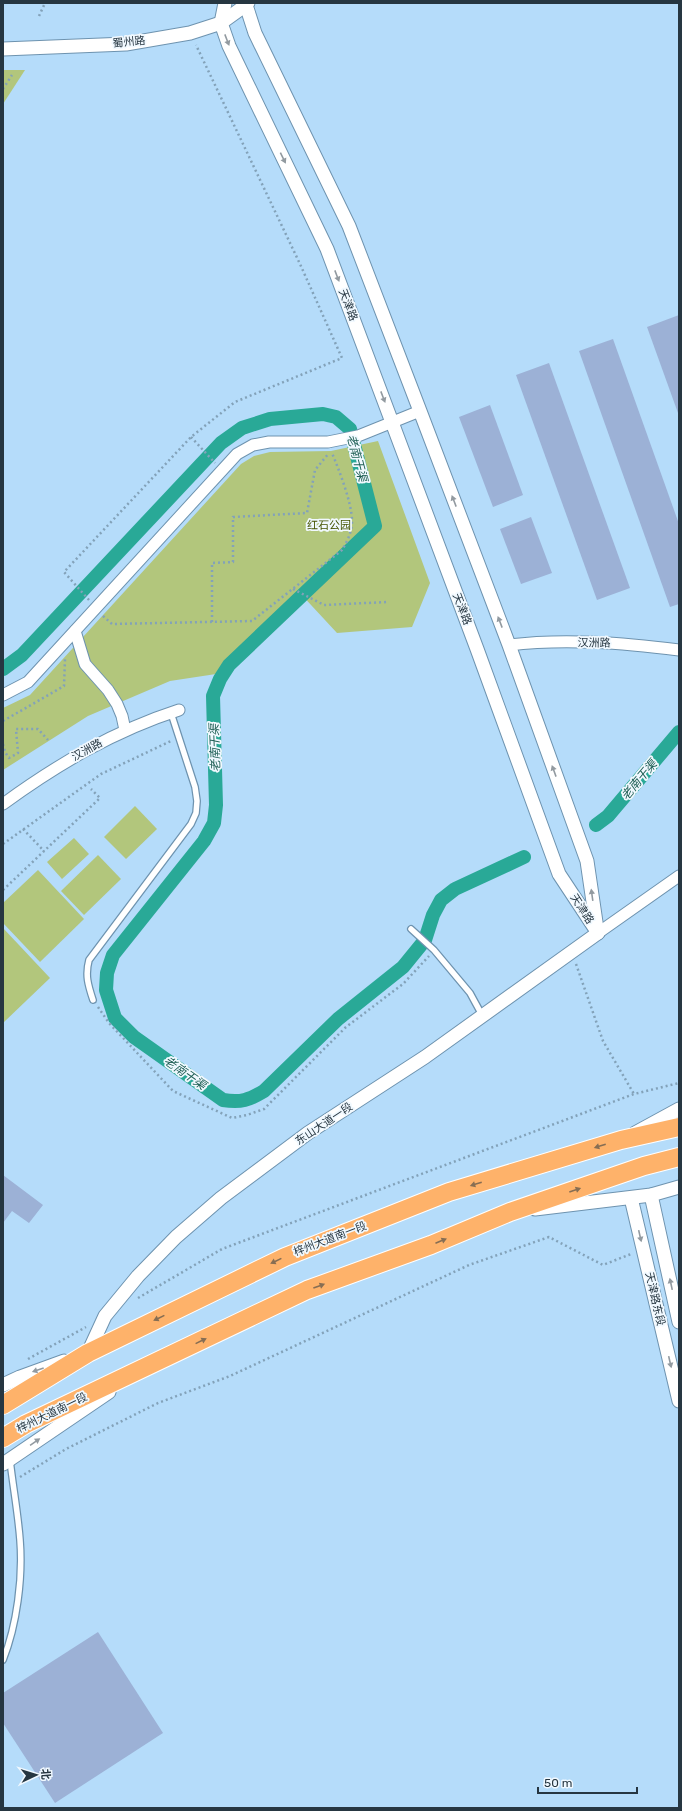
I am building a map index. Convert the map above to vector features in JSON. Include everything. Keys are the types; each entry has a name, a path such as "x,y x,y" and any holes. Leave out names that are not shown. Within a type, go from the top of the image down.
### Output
{"highway":[{"name":"梓州大道南一段","path":"3,1405 88,1353 285,1257 449,1192 621,1140 679,1127"},
{"name":"梓州大道南一段","path":"3,1438 26,1424 308,1290 431,1245 510,1212 644,1166 679,1157"}],"street":[{"path":"221,23 225,3"},
{"name":"蜀州路","path":"3,49 126,44 190,33 221,23 247,4"},
{"name":"天津路","path":"247,4 256,33 349,226 509,646 587,861 598,933"},
{"name":"天津路","path":"221,23 229,46 327,249 393,422 559,874 598,933"},
{"path":"3,695 28,682 237,454 253,445 269,442 329,447 345,438 358,436 420,411"},
{"path":"75,631 85,664 108,690 117,704 122,716 125,730"},
{"name":"汉洲路","path":"509,646 533,642 625,643 679,650"},
{"name":"汉洲路","path":"3,804 43,775 85,750 125,730 175,711"},
{"path":"598,933 679,876"},
{"name":"东山大道一段","path":"88,1353 105,1316 138,1276 165,1248 221,1198 308,1133 425,1057 598,933"},
{"path":"621,1140 679,1109"},
{"path":"510,1212 632,1198 651,1195 679,1187"},
{"name":"天津路东段","path":"651,1195 679,1322"},
{"name":"天津路东段","path":"632,1198 679,1401"},
{"path":"3,1385 20,1377 88,1353"},
{"path":"6,1462 137,1372"}],"lane":[{"path":"93,1000 87,982 87,970 90,960 191,824 196,813 197,801 195,787 179,738 175,711"},
{"path":"411,928 434,950 470,993 482,1016"},
{"path":"3,1660 9,1645 19,1590 20,1540 12,1481 6,1462"}],"path":[{"path":"39,16 45,3"},
{"path":"96,608 64,572 191,437 235,402 342,358 300,264 190,33"},
{"path":"3,89 12,75"},
{"path":"191,437 222,470"},
{"path":"112,624 252,621 342,550 349,538 352,521 348,500 329,447"},
{"path":"212,622 212,563 233,562 233,517 307,513 315,470 329,447"},
{"path":"293,589 324,605 388,602"},
{"path":"3,721 64,686 65,656"},
{"path":"3,744 4,752 9,758 18,753 16,729 38,729 48,740"},
{"path":"3,844 101,774 179,738"},
{"path":"3,890 100,798 91,789"},
{"path":"23,829 44,851"},
{"path":"93,1000 110,1023 173,1091 232,1118 264,1109 346,1027 403,984 434,950"},
{"path":"571,952 603,1041 634,1094"},
{"path":"133,1300 222,1249 634,1094 679,1082"},
{"path":"12,1481 66,1449 158,1403 230,1376 469,1265 549,1237 603,1265 644,1250"},
{"path":"23,1362 105,1316"}],"green space":[{"path":"3,70 25,70 3,104"},
{"name":"红石公园","path":"378,441 430,583 412,627 337,633 299,592 216,674 170,681 88,716 3,770 3,708 30,695 241,464 254,456 270,452 331,451"},
{"path":"135,806 157,829 126,859 104,837"},
{"path":"74,838 89,854 62,879 47,862"},
{"path":"98,855 121,879 84,915 61,891"},
{"path":"38,870 84,919 40,962 3,923 3,903"},
{"path":"3,928 50,978 3,1023"}],"building":[{"path":"679,315 679,413 678,413 647,327"},
{"path":"613,339 679,524 679,604 670,607 579,351"},
{"path":"549,363 630,588 597,600 516,375"},
{"path":"490,405 523,495 493,507 459,417"},
{"path":"531,517 552,573 521,584 500,529"},
{"path":"3,1175 43,1205 29,1223 12,1211 3,1223"},
{"path":"98,1632 163,1733 55,1803 3,1723 3,1693"}],"waterway":[{"name":"老南干渠","path":"3,669 22,655 221,443 242,428 270,419 323,414 336,417 350,429 375,526 229,665 220,679 213,696 216,805 214,823 204,841 113,955 107,973 106,990 115,1018 134,1037 223,1100 240,1101 249,1099 264,1091 338,1019 403,967 425,940 433,915 441,900 455,889 524,857"},
{"name":"老南干渠","path":"596,825 608,816 679,732"}]}
